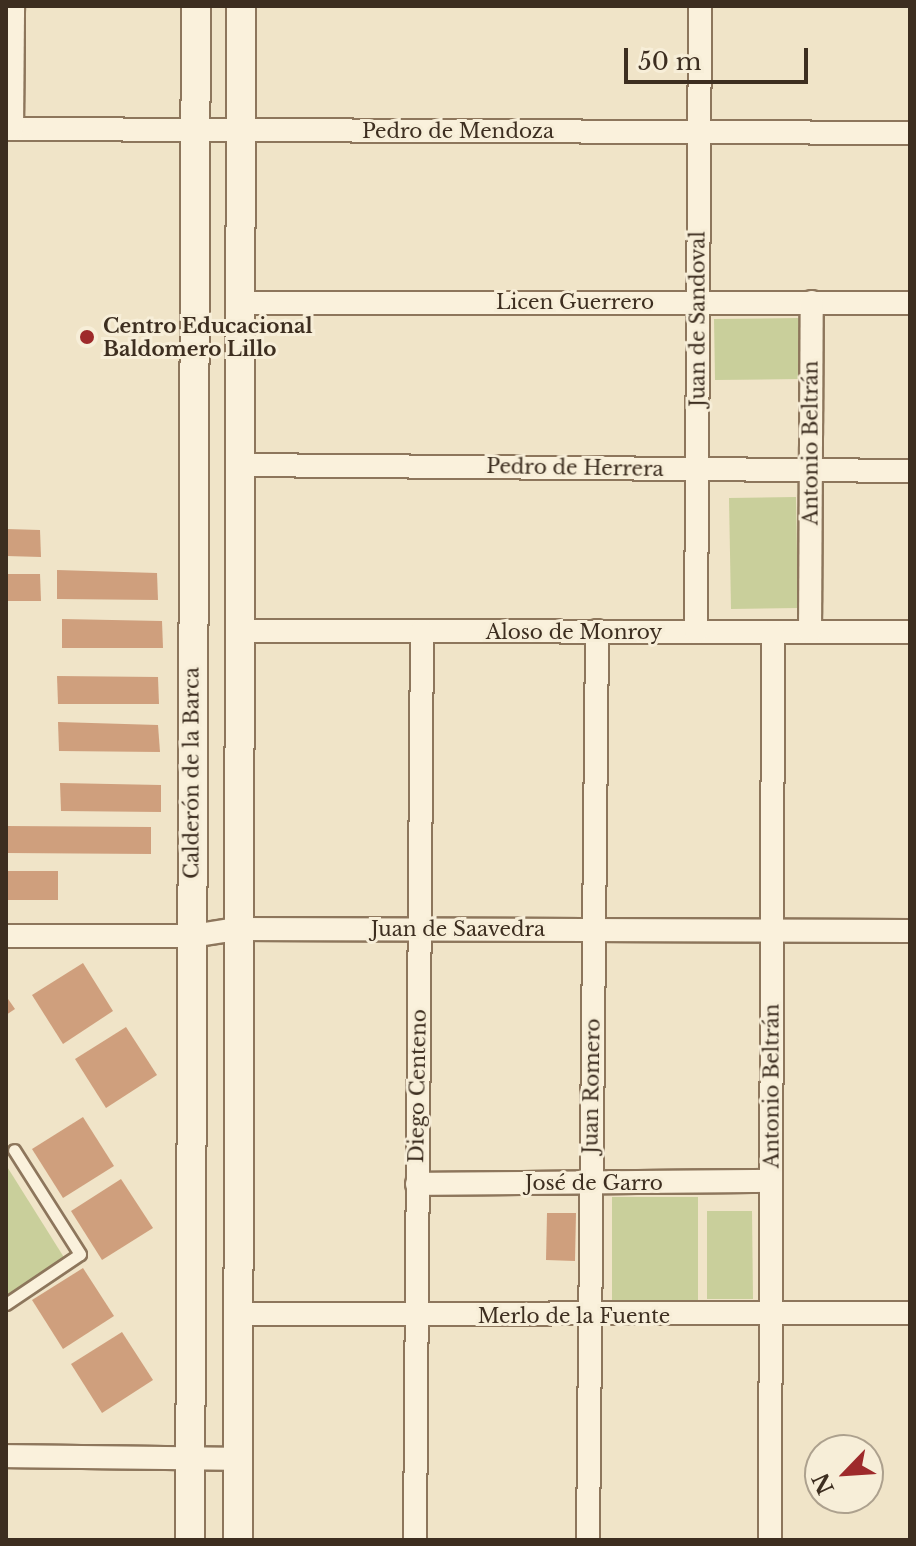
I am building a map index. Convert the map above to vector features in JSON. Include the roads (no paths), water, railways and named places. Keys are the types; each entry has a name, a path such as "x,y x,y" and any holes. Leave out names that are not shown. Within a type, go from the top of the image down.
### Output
{"street":[{"path":"9,129 13,6"},
{"name":"Calderón de la Barca","path":"190,1540 196,6"},
{"path":"238,1540 241,6"},
{"name":"Juan de Sandoval","path":"696,632 700,6"},
{"name":"Pedro de Mendoza","path":"9,129 910,133"},
{"name":"Antonio Beltrán","path":"810,632 812,302"},
{"name":"Licen Guerrero","path":"239,303 910,303"},
{"name":"Pedro de Herrera","path":"239,465 910,471"},
{"name":"Aloso de Monroy","path":"238,631 910,632"},
{"name":"Diego Centeno","path":"415,1540 422,631"},
{"name":"Juan Romero","path":"588,1540 597,631"},
{"name":"Antonio Beltrán","path":"770,1540 773,632"},
{"name":"Juan de Saavedra","path":"6,936 192,936 237,929 910,931"},
{"name":"José de Garro","path":"417,1184 771,1181"},
{"name":"Merlo de la Fuente","path":"237,1314 771,1316 910,1313"},
{"path":"6,1456 238,1459"}],"lane":[{"path":"6,1304 80,1254 14,1150"}],"place":[{"name":"Centro Educacional Baldomero Lillo","path":"87,337"}]}
